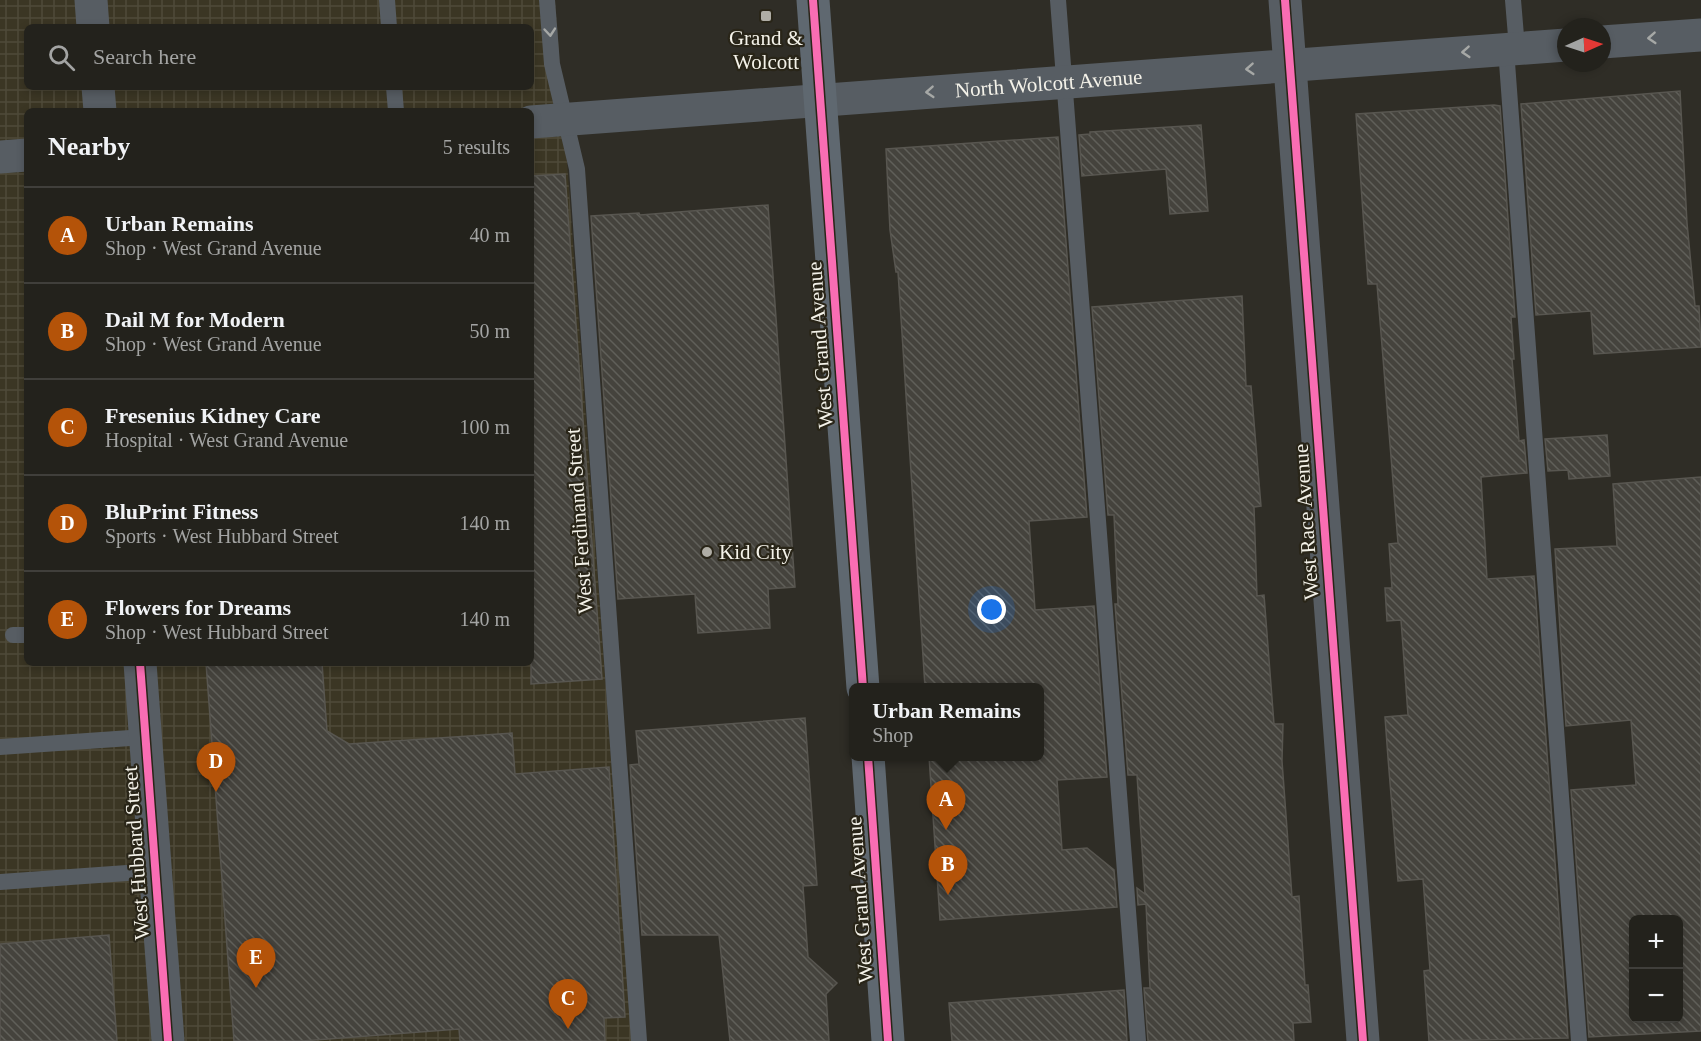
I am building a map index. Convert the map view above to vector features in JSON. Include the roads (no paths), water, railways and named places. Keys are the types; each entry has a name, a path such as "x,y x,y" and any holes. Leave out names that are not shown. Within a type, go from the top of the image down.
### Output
{"main road":[{"name":"West Grand Avenue","path":"813,0 863,683"},
{"name":"West Grand Avenue","path":"868,761 888,1041"}],"street":[{"path":"92,0 93,24"},
{"name":"West Race Avenue","path":"1285,0 1363,1041"},
{"path":"1611,41 1701,34"},
{"name":"North Wolcott Avenue","path":"534,122 1557,46"},
{"path":"98,90 100,108"},
{"path":"0,157 24,155"},
{"name":"West Hubbard Street","path":"140,666 168,1041"}],"lane":[{"path":"387,0 390,24"},
{"name":"West Ferdinand Street","path":"547,0 552,64 577,169 639,1041"},
{"path":"1058,0 1138,1041"},
{"path":"1513,0 1511,49 1579,1041"},
{"path":"394,90 396,108"},
{"path":"0,747 145,737"},
{"path":"0,882 155,871"}],"place":[{"name":"Grand & Wolcott","path":"766,16"},
{"name":"Kid City","path":"707,552"},
{"name":"BluPrint Fitness","path":"216,792"},
{"name":"Urban Remains","path":"946,830"},
{"name":"Dail M for Modern","path":"948,895"},
{"name":"Flowers for Dreams","path":"256,988"},
{"name":"Fresenius Kidney Care","path":"568,1029"}]}
